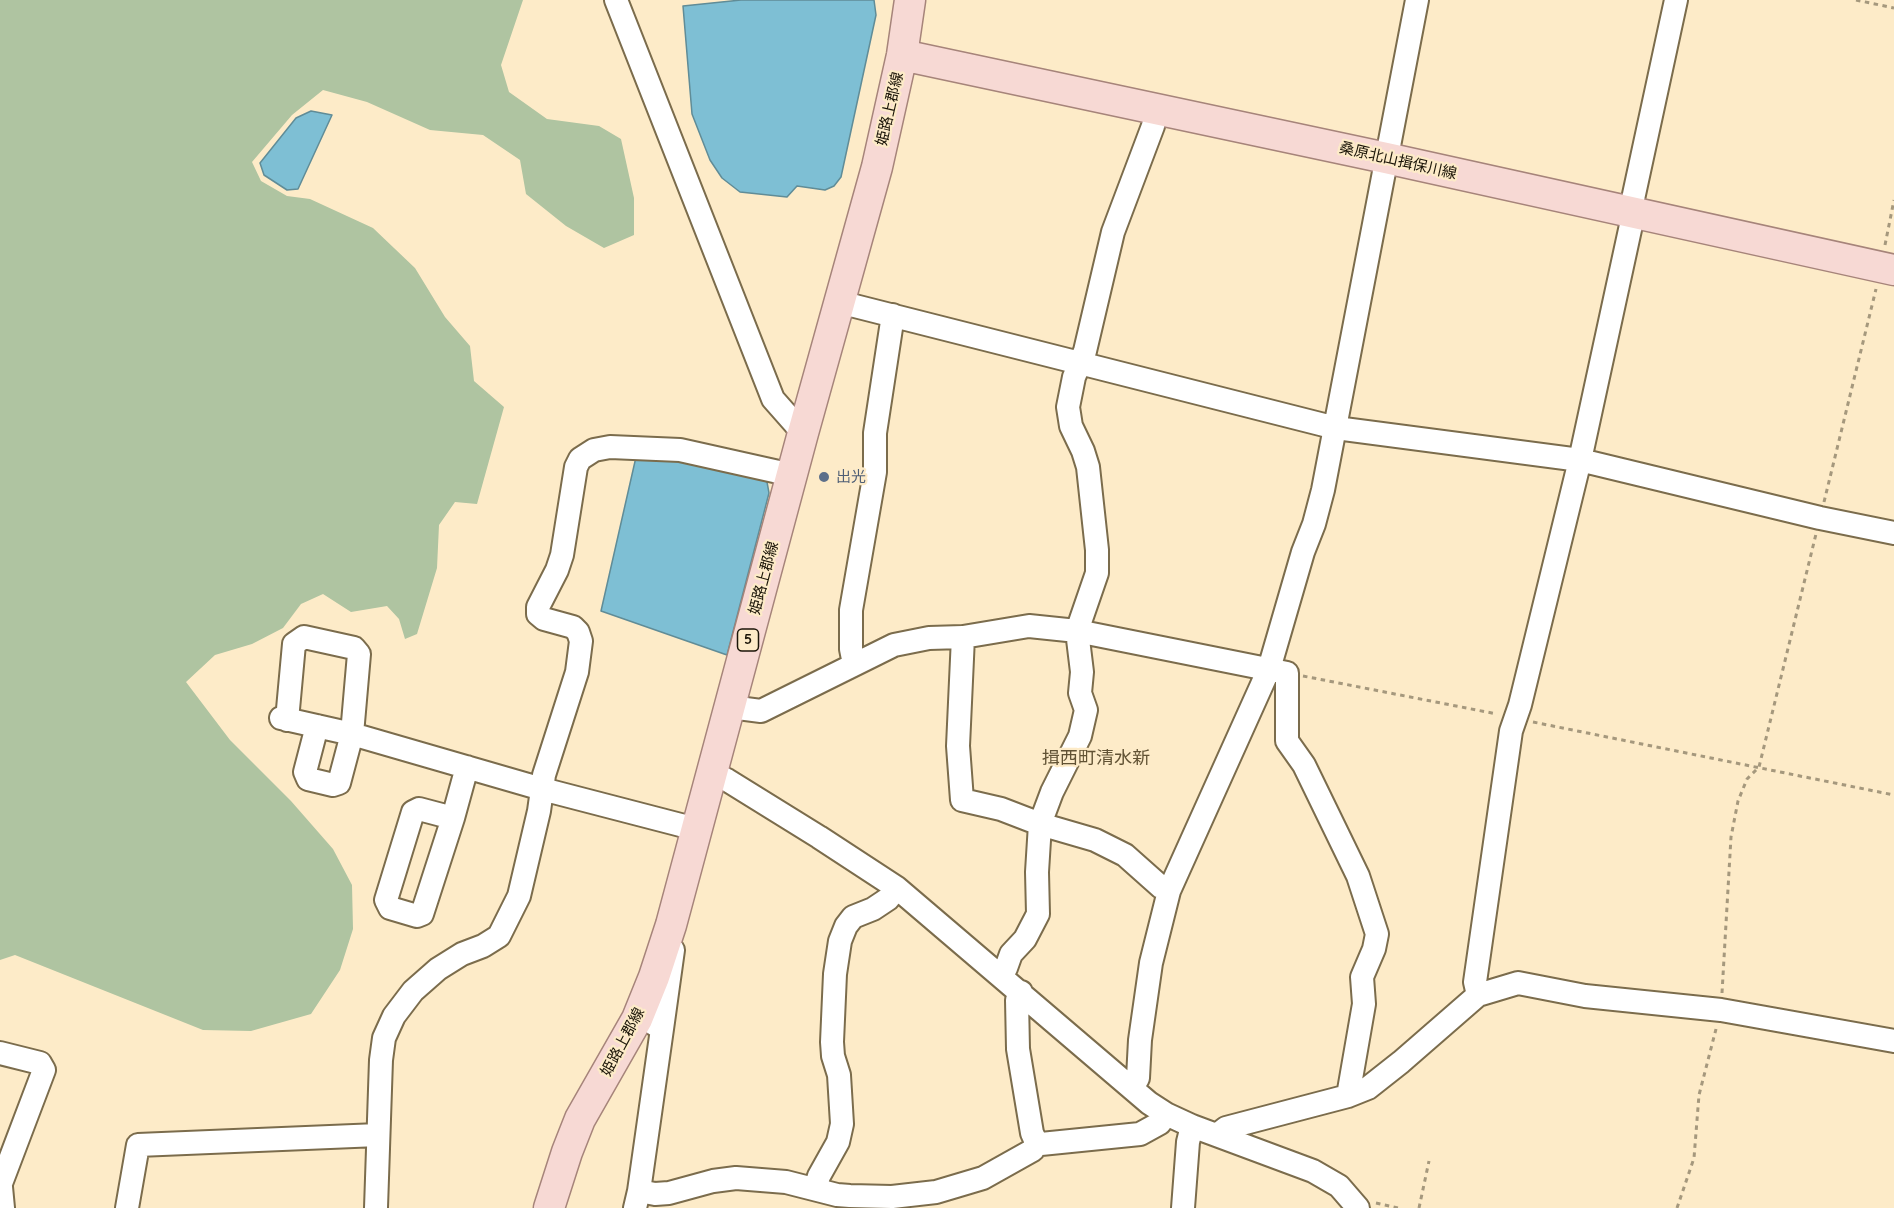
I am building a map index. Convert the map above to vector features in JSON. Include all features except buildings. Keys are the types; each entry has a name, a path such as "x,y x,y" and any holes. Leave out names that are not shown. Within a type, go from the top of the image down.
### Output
{"main road":[{"name":"姫路上郡線","path":"549,1208 580,1119 649,1024 654,976 671,925 877,167 902,55 910,0"},
{"name":"桑原北山揖保川線","path":"902,55 1386,158 1888,269"}],"street":[{"path":"616,0 773,399 803,433"},
{"path":"1132,1088 1138,1078 1140,1040 1151,963 1169,891 1278,671 1303,552 1314,524 1336,428 1417,0"},
{"path":"1478,995 1475,982 1511,731 1580,460 1631,225 1630,213 1676,0"},
{"path":"1000,975 1006,968 1011,954 1025,939 1038,914 1037,872 1040,824 1052,792 1080,736 1086,711 1080,693 1082,672 1077,632 1095,581 1097,550 1088,467 1071,426 1068,407 1074,377 1085,351 1113,232 1153,126 1157,109"},
{"path":"839,302 1336,428 1580,460 1820,518 1894,532"},
{"path":"854,664 851,649 851,610 875,472 875,433 893,315"},
{"path":"376,1208 381,1060 384,1038 394,1016 413,991 438,969 499,936 519,896 550,755 577,672 581,641 578,632 573,627 544,619 538,614 538,607 562,555 579,459 594,450 610,447 680,450 792,475"},
{"path":"730,706 761,711 894,645 929,638 963,637 1029,626 1077,632 1278,671"},
{"path":"317,726 305,772 308,779 333,785 339,783 352,734 359,654 354,648 304,637 294,644 284,719 317,726 352,734 542,789 696,829"},
{"path":"963,637 958,746 962,800 1002,809 1040,824 1095,840 1125,855 1161,887 1169,891"},
{"path":"1278,671 1287,741 1304,765 1358,876 1377,934 1374,949 1362,977 1364,1004 1348,1096"},
{"path":"453,818 466,767"},
{"path":"712,773 792,820 897,888 1132,1088 1166,1114 1313,1171 1339,1186 1358,1208"},
{"path":"818,1196 819,1176 838,1142 842,1124 839,1075 833,1056 832,1042 835,974 840,941 846,926 853,918 888,899 897,888"},
{"path":"1217,1135 1226,1128 1348,1096 1368,1088 1478,995 1518,983 1585,996 1721,1010 1894,1041"},
{"path":"649,1024 637,1200 713,1181 736,1178 786,1182 818,1196 871,1197 936,1192 983,1178 1033,1150 1036,1142 1032,1132 1018,1049 1017,1000 1021,992"},
{"path":"0,1053 40,1063 44,1070 0,1187 3,1208"},
{"path":"1036,1142 1041,1144 1140,1134 1160,1124 1166,1114"},
{"path":"1183,1208 1188,1142 1192,1126"},
{"path":"127,1208 138,1145 378,1135"}],"path":[{"path":"1856,0 1894,8"},
{"path":"1677,1208 1694,1158 1699,1095 1721,1010 1731,837 1738,801 1748,779 1759,767 1820,518 1888,269 1894,200"},
{"path":"1278,671 1894,795"},
{"path":"1419,1208 1429,1161"}],"green space":[{"path":"0,0 523,0 501,65 509,92 547,119 599,126 621,139 634,198 634,235 604,248 566,226 526,194 520,160 483,135 430,130 367,102 323,90 292,115 252,162 261,181 287,196 310,199 373,228 415,268 445,317 470,346 474,381 504,407 477,504 455,502 439,525 437,568 417,634 405,639 399,619 387,606 351,612 323,594 301,604 283,628 252,644 215,655 186,682 230,740 291,801 333,849 352,885 353,929 340,970 311,1014 251,1031 203,1030 15,955 0,960"}],"water":[{"path":"741,0 874,0 876,15 841,177 834,186 825,190 797,186 787,197 740,192 722,178 710,160 692,114 683,6"},
{"path":"311,111 332,115 298,189 287,190 264,175 260,163 296,118"},
{"path":"636,457 681,458 757,476 767,482 769,493 727,655 601,611"}],"place":[{"name":"出光","path":"824,477"}],"district":[{"name":"揖西町清水新","path":"1096,759"}]}
